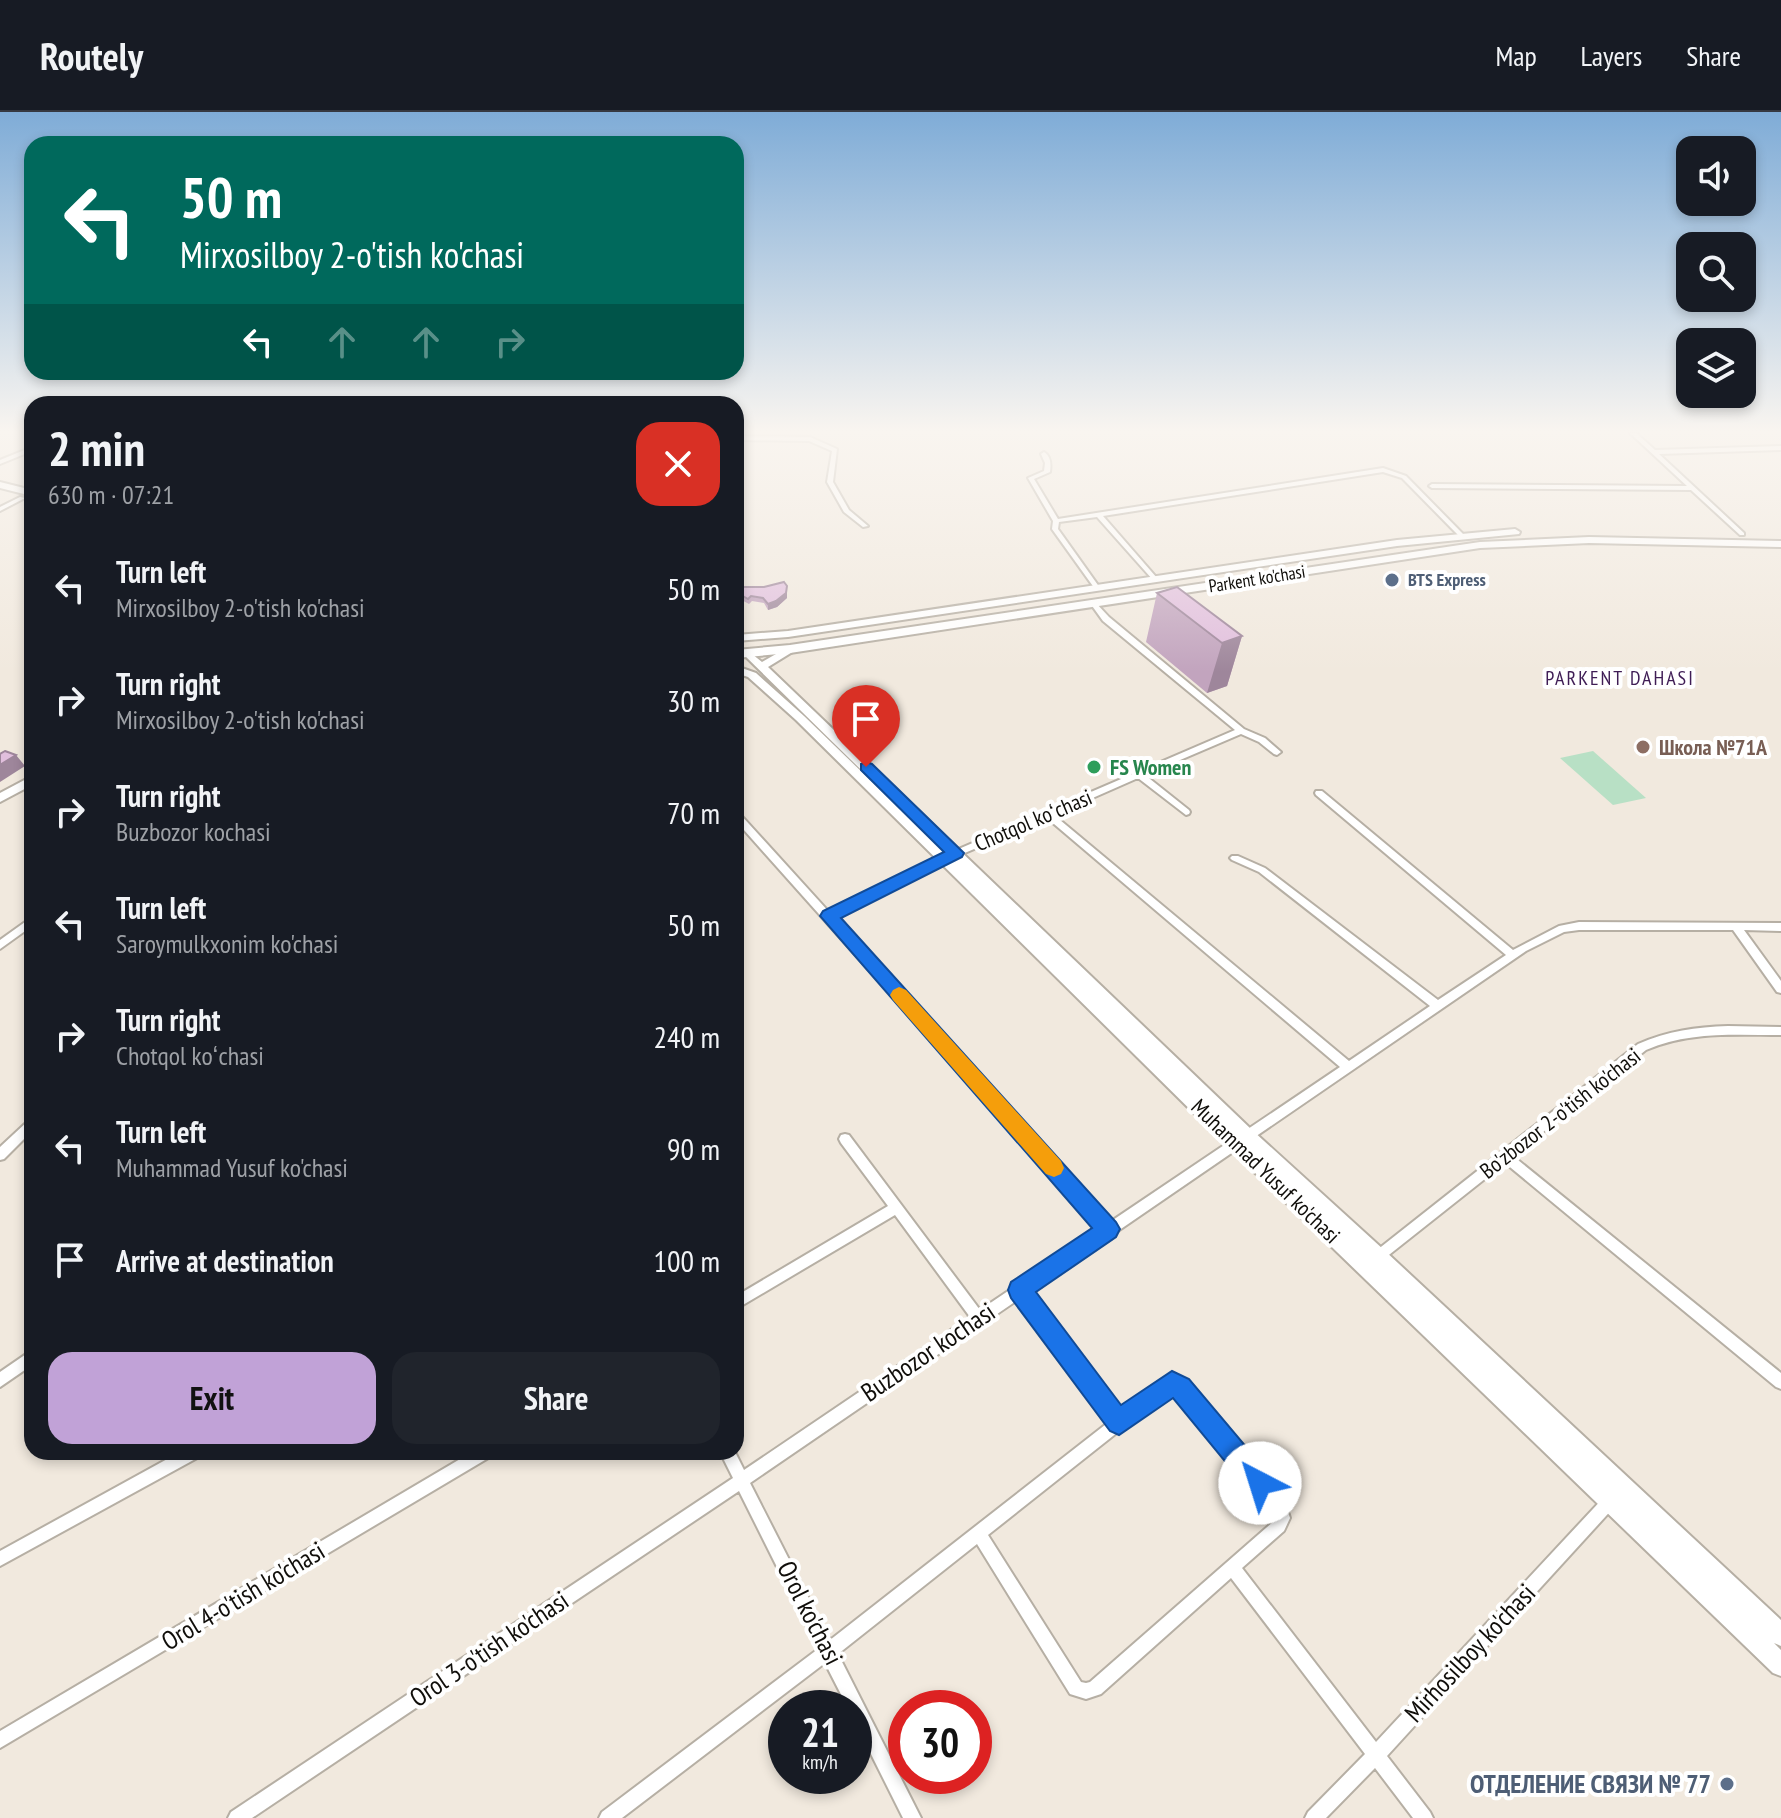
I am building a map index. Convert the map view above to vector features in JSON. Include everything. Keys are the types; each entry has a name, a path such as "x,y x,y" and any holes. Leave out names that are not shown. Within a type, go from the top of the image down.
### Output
{"main road":[{"name":"Parkent ko'chasi","path":"744,638 1461,535 1553,530 1781,534"},
{"name":"Parkent ko'chasi","path":"744,655 1500,543 1589,540 1781,544"}],"street":[{"path":"848,513 865,526"},
{"path":"1051,513 1056,521 1055,529 1097,588"},
{"path":"1056,521 1107,513"},
{"path":"1439,513 1461,535"},
{"path":"1718,513 1742,534"},
{"path":"1098,514 1155,579"},
{"path":"1093,603 1106,619 1241,731 1262,740 1277,752"},
{"path":"744,659 757,671 790,649"},
{"name":"Muhammad Yusuf ko'chasi","path":"744,670 757,671 1241,1139 1372,1258 1617,1493 1781,1665"},
{"name":"Chotqol koʻchasi","path":"829,916 950,856 1241,731"},
{"path":"1141,776 1186,812"},
{"path":"0,795 24,782"},
{"path":"1319,793 1512,954"},
{"path":"1047,813 1348,1067"},
{"path":"744,824 1108,1229"},
{"path":"1235,858 1262,870 1437,1005"},
{"path":"0,945 24,927"},
{"name":"Buzbozor kochasi","path":"742,1480 1512,954 1570,927 1779,927"},
{"path":"1736,927 1781,989"},
{"name":"Bo'zbozor 2-o'tish ko'chasi","path":"1372,1258 1642,1047 1663,1036 1692,1031 1781,1031"},
{"path":"0,1155 24,1132"},
{"path":"845,1139 978,1318"},
{"path":"1505,1156 1781,1382"},
{"path":"744,1298 896,1208"},
{"path":"1020,1290 1119,1422"},
{"path":"0,1380 24,1363"},
{"path":"608,1818 829,1651 1166,1385 1172,1383 1180,1387 1280,1508 1283,1518 1279,1526 1095,1688 1086,1691 1076,1688 979,1534"},
{"path":"0,1559 179,1460"},
{"name":"Orol 4-o'tish ko'chasi","path":"0,1740 472,1460"},
{"name":"Orol ko'chasi","path":"731,1460 912,1818"},
{"name":"Orol 3-o'tish ko'chasi","path":"237,1818 742,1480"},
{"name":"Muhammad Yusuf ko'chasi","path":"1617,1493 1781,1635"},
{"name":"Mirhosilboy ko'chasi","path":"1314,1818 1617,1493"},
{"path":"1232,1567 1424,1818"}],"green space":[{"path":"1593,751 1646,798 1613,805 1560,758"}],"building":[{"path":"784,582 787,586 786,593 768,604 763,598 744,597 744,587 764,587"},
{"path":"1177,587 1242,636 1222,643 1157,593"},
{"path":"5,751 16,755 0,765 0,754"}],"slow traffic":[{"path":"899,995 1054,1168"}],"place":[{"name":"BTS Express","path":"1392,580"},
{"name":"Школа №71А","path":"1643,747"},
{"name":"FS Women","path":"1094,767"},
{"name":"ОТДЕЛЕНИЕ СВЯЗИ № 77","path":"1727,1784"}],"district":[{"name":"PARKENT DAHASI","path":"1620,678"}],"route":[{"path":"866,767 956,853 829,916 1108,1229 1020,1290 1119,1422 1172,1383 1180,1387 1260,1483"}]}
